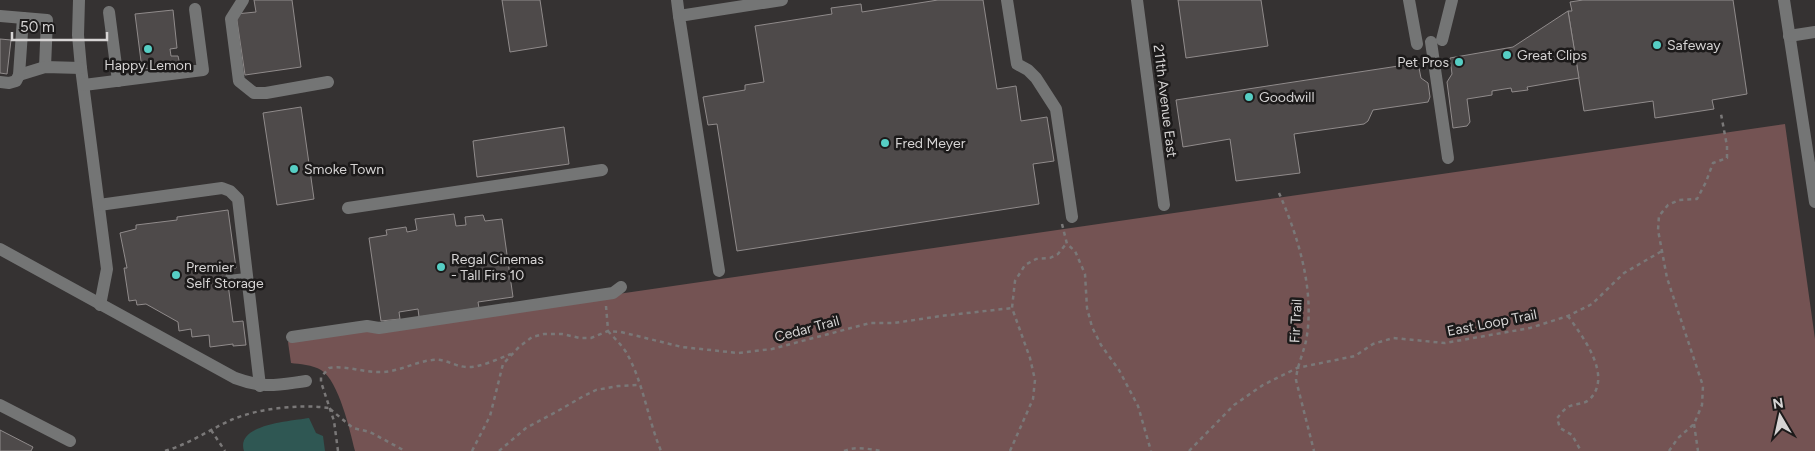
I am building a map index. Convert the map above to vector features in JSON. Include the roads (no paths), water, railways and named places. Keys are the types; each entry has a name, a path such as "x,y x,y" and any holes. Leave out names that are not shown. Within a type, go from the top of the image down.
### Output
{"street":[{"path":"79,0 78,35 81,68 107,269 100,305"},
{"path":"243,0 231,19 239,81 254,93 266,93 328,82"},
{"path":"677,0 718,271"},
{"path":"679,16 782,0"},
{"path":"1007,0 1017,64 1028,70 1036,78 1056,109 1066,218"},
{"name":"211th Avenue East","path":"1137,0 1164,205"},
{"path":"1410,0 1417,44"},
{"path":"1448,158 1436,41 1452,0"},
{"path":"1784,0 1815,202"},
{"path":"84,85 203,70 195,8"},
{"path":"109,12 118,81"},
{"path":"0,16 47,20 45,67"},
{"path":"0,82 9,83 16,81 19,75 23,18"},
{"path":"1789,36 1815,32"},
{"path":"19,75 45,67 81,68"},
{"path":"348,208 602,170"},
{"path":"99,205 222,188 230,191 238,199 260,386"},
{"path":"0,250 235,378 260,386 306,381"},
{"path":"228,281 247,279"},
{"path":"292,337 367,326 379,328 613,293 621,287"},
{"path":"0,405 70,441"}],"water":[{"path":"309,418 316,433 323,436 325,451 244,451 244,442 248,435 256,429"}],"place":[{"name":"Safeway","path":"1657,45"},
{"name":"Happy Lemon","path":"148,49"},
{"name":"Great Clips","path":"1507,55"},
{"name":"Pet Pros","path":"1459,62"},
{"name":"Goodwill","path":"1249,97"},
{"name":"Fred Meyer","path":"885,143"},
{"name":"Smoke Town","path":"294,169"},
{"name":"Regal Cinemas - Tall Firs 10","path":"441,267"},
{"name":"Premier Self Storage","path":"176,275"}]}
